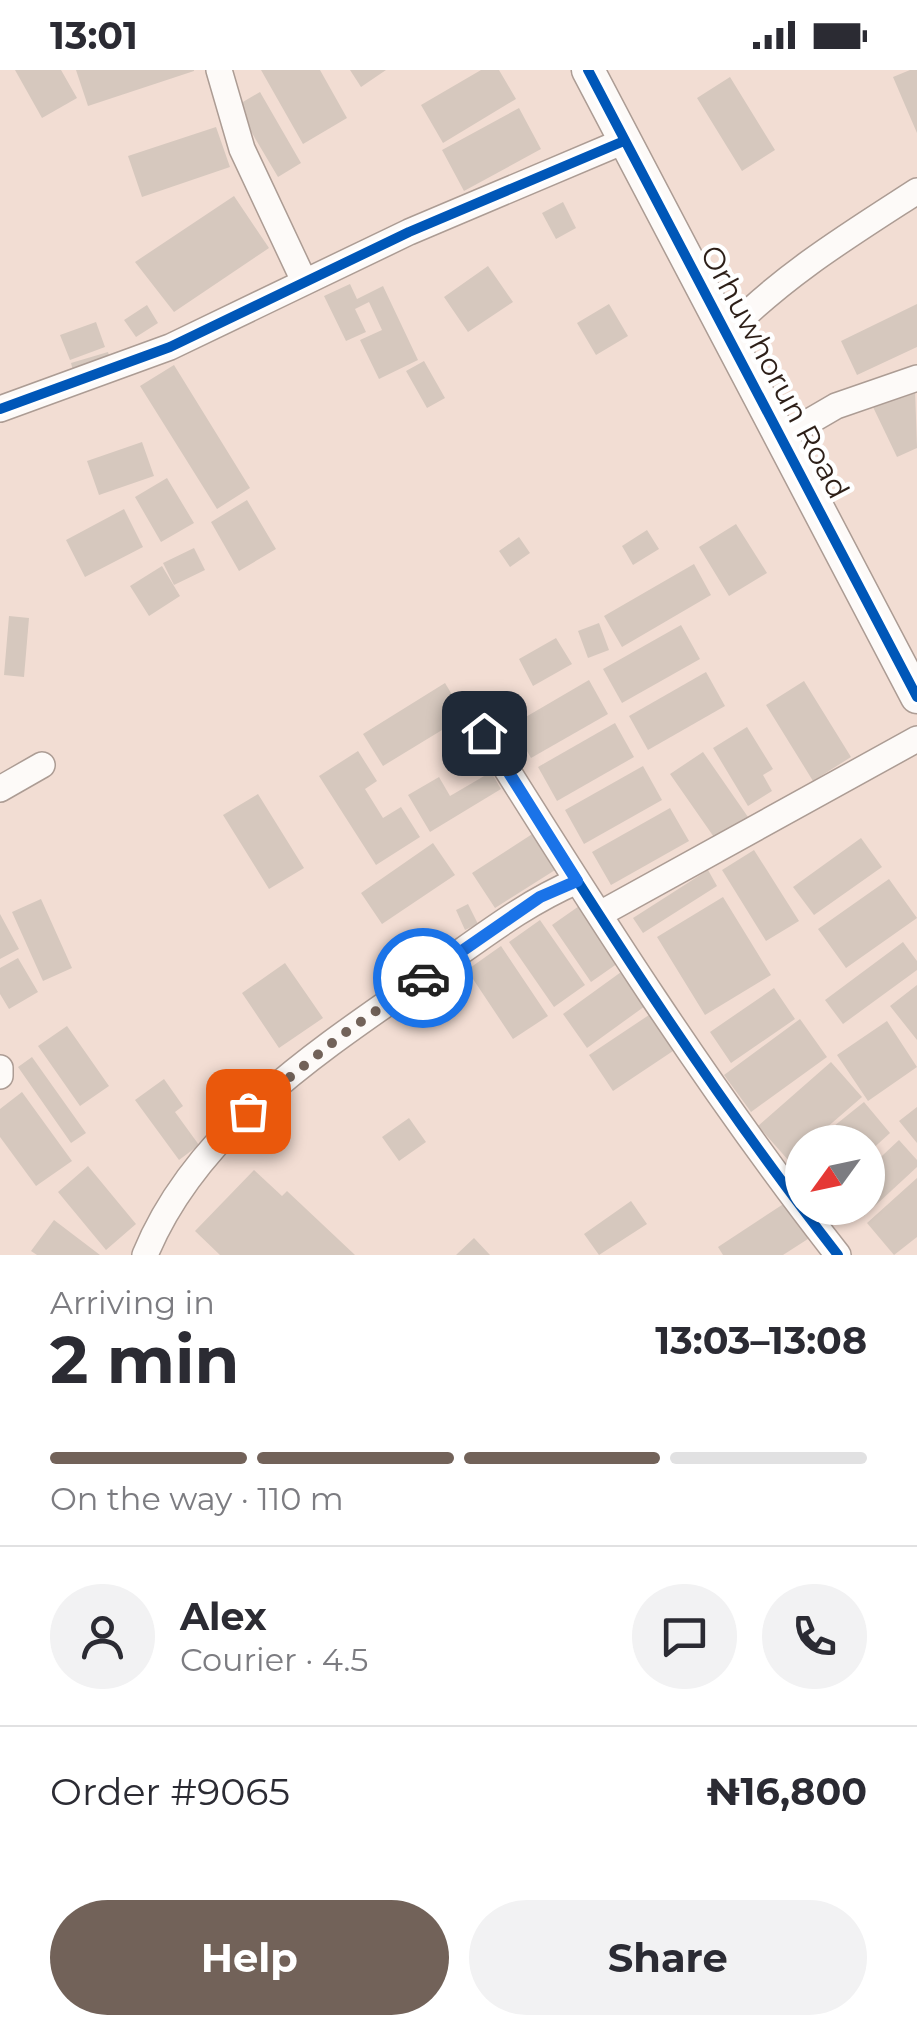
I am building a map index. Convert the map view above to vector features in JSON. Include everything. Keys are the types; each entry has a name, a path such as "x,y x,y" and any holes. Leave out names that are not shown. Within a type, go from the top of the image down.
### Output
{"street":[{"path":"219,70 242,149 304,282"},
{"name":"Orhuwhorun Road","path":"588,70 917,697"},
{"path":"0,410 170,347 304,282 624,141"},
{"path":"728,332 781,280 917,191"},
{"path":"781,438 836,406 917,378"},
{"path":"484,733 577,881 770,1171 838,1255"},
{"path":"600,914 917,739"},
{"path":"0,789 42,765"},
{"path":"145,1255 154,1231 200,1164 248,1111 342,1035 429,974 540,897 577,881"}],"building":[{"path":"15,70 61,70 77,98 42,118"},
{"path":"76,70 194,70 194,71 88,106"},
{"path":"261,70 320,70 347,118 303,144"},
{"path":"350,70 386,70 361,87"},
{"path":"481,70 499,70 516,99 443,143 421,105"},
{"path":"917,70 917,133 893,77"},
{"path":"730,77 775,150 742,171 697,98"},
{"path":"260,92 301,163 278,177 236,106"},
{"path":"519,108 541,149 464,191 442,150"},
{"path":"216,127 230,167 142,197 128,156"},
{"path":"234,196 269,248 174,312 135,262"},
{"path":"563,202 576,228 556,239 542,213"},
{"path":"488,266 513,302 468,332 444,297"},
{"path":"350,284 357,299 383,286 418,360 379,379 360,340 382,330 369,302 355,309 366,332 346,341 324,296"},
{"path":"609,304 628,336 596,355 577,323"},
{"path":"917,304 917,347 857,375 841,341"},
{"path":"147,305 158,323 136,337 124,320"},
{"path":"96,322 105,347 70,360 60,335"},
{"path":"108,352 115,375 77,386 71,363"},
{"path":"424,361 445,398 427,408 406,371"},
{"path":"174,365 250,488 217,509 140,386"},
{"path":"915,388 917,448 897,457 873,407"},
{"path":"142,442 154,476 99,495 87,461"},
{"path":"167,478 194,523 161,542 135,497"},
{"path":"247,500 276,549 239,571 211,522"},
{"path":"124,509 143,547 85,577 66,540"},
{"path":"736,524 767,573 729,596 699,547"},
{"path":"647,530 659,549 633,565 622,546"},
{"path":"519,537 530,553 510,567 499,551"},
{"path":"194,548 205,570 174,585 163,563"},
{"path":"694,564 711,595 622,647 604,616"},
{"path":"162,566 180,596 149,616 130,586"},
{"path":"9,616 29,618 24,677 4,675"},
{"path":"599,623 609,650 588,658 578,631"},
{"path":"681,625 700,659 622,703 603,669"},
{"path":"556,638 572,664 533,686 519,659"},
{"path":"706,672 725,706 648,750 629,716"},
{"path":"589,680 608,714 531,758 512,725"},
{"path":"804,681 851,757 813,781 766,705"},
{"path":"445,683 465,716 383,766 363,734"},
{"path":"615,723 634,757 557,801 538,767"},
{"path":"747,727 773,769 763,775 772,791 748,806 713,748"},
{"path":"358,751 377,781 365,789 383,818 401,807 420,837 376,865 319,776"},
{"path":"703,752 748,817 716,840 670,774"},
{"path":"643,766 662,800 584,844 565,810"},
{"path":"491,772 501,789 430,832 408,795 439,777 450,796"},
{"path":"258,794 304,868 269,889 223,815"},
{"path":"670,808 689,841 611,885 592,852"},
{"path":"540,829 563,865 495,908 472,873"},
{"path":"861,838 882,867 814,915 793,887"},
{"path":"433,843 455,875 382,924 361,893"},
{"path":"754,850 799,921 766,941 722,870"},
{"path":"708,870 717,886 643,933 633,918"},
{"path":"889,879 917,918 846,968 818,929"},
{"path":"723,897 771,975 705,1015 657,937"},
{"path":"41,899 72,968 43,981 12,912"},
{"path":"468,904 478,924 465,930 456,910"},
{"path":"582,904 621,961 591,982 552,925"},
{"path":"0,914 19,949 0,959"},
{"path":"540,920 585,985 554,1007 509,942"},
{"path":"903,942 917,961 917,970 843,1024 825,1000"},
{"path":"501,946 548,1016 513,1039 467,970"},
{"path":"18,958 38,992 9,1009 0,994 0,968"},
{"path":"285,963 323,1018 279,1048 242,993"},
{"path":"628,967 652,1001 587,1048 563,1014"},
{"path":"917,985 917,1040 890,1006"},
{"path":"774,988 795,1019 731,1063 710,1032"},
{"path":"655,1011 679,1047 613,1091 589,1055"},
{"path":"800,1019 827,1057 751,1112 724,1075"},
{"path":"887,1021 917,1067 868,1101 837,1055"},
{"path":"67,1026 109,1086 80,1106 38,1046"},
{"path":"32,1057 86,1133 71,1143 18,1067"},
{"path":"831,1062 862,1097 830,1125 785,1125 785,1156 758,1126"},
{"path":"164,1079 183,1106 175,1112 199,1145 179,1160 135,1100"},
{"path":"22,1092 72,1161 36,1186 0,1137 0,1109"},
{"path":"864,1102 883,1125 835,1125"},
{"path":"917,1107 917,1143 899,1121"},
{"path":"409,1118 426,1142 399,1161 382,1137"},
{"path":"899,1140 917,1160 917,1167 885,1197 885,1153"},
{"path":"88,1166 136,1224 106,1250 58,1192"},
{"path":"254,1170 282,1196 287,1191 355,1255 220,1255 195,1231"},
{"path":"917,1178 917,1237 894,1255 869,1225 885,1225 885,1207"},
{"path":"631,1201 647,1224 599,1255 584,1234"},
{"path":"785,1203 785,1225 803,1225 811,1237 783,1255 723,1255 718,1247"},
{"path":"54,1220 100,1255 37,1255 31,1251"},
{"path":"474,1238 490,1255 456,1255"}],"cycle path":[{"path":"588,70 917,697"},
{"path":"0,409 170,347 409,232 624,141"},
{"path":"484,733 698,1064 838,1255"}],"way so far":[{"path":"248,1111 342,1035 423,978"}],"route":[{"path":"423,978 540,897 577,881 484,733"}]}
